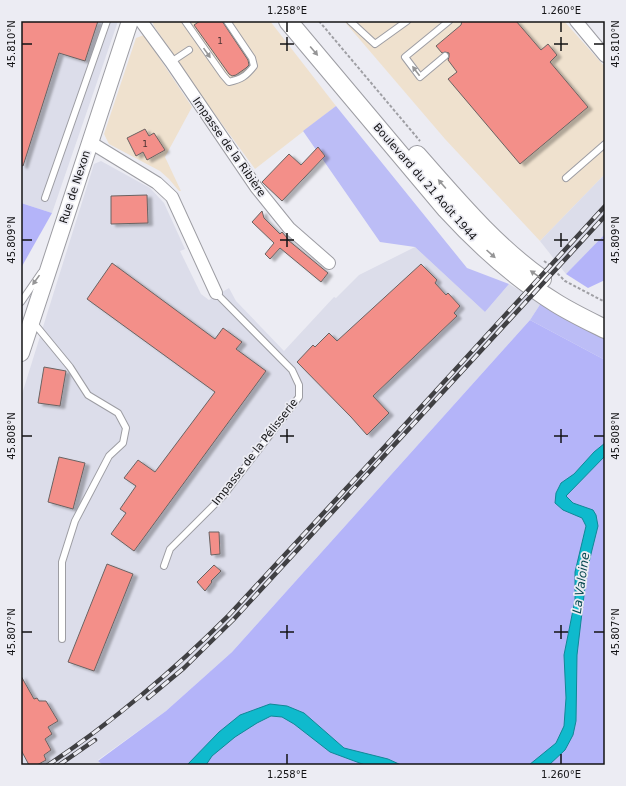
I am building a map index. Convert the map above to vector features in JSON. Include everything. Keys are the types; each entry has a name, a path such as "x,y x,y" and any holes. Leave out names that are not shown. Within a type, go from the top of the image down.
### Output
{"main road":[{"name":"Rue de Nexon","path":"21,353 130,21"},
{"name":"Boulevard du 21 Août 1944","path":"288,21 446,209 471,236 524,281 557,304 605,329"},
{"name":"Boulevard du 21 Août 1944","path":"304,21 416,154 475,221 528,269 564,294 605,315"}],"street":[{"name":"Impasse de la Ribière","path":"141,21 171,62 256,187 290,228 329,263"},
{"path":"576,21 605,56"},
{"name":"Impasse de la Pélisserie","path":"90,142 157,183 172,197 216,293"}],"lane":[{"path":"45,198 107,21"},
{"path":"185,21 223,76 229,82 239,80 247,75 254,66 252,58 227,21"},
{"path":"350,21 375,44 407,21"},
{"path":"445,56 420,77 405,57 449,21"},
{"path":"171,62 189,50"},
{"path":"566,178 605,144"},
{"path":"21,302 52,258"},
{"name":"Impasse de la Pélisserie","path":"164,566 170,550 223,496 300,397 299,385 292,370 216,293"},
{"path":"32,321 70,367 88,395 118,413 126,428 123,443 109,456 75,521 62,562 62,639"}],"shaded area":[{"path":"21,21 118,21 52,213 21,203"},
{"path":"152,21 270,21 336,106 255,169 200,94"},
{"path":"344,21 564,21 605,67 605,174 540,241 445,139"},
{"path":"144,35 192,107 165,157 181,191 179,191 160,171 109,144 104,134 136,38"},
{"path":"336,106 467,268 509,284 485,312 415,247 380,242 303,131"},
{"path":"101,161 150,188 164,203 185,249 180,251 201,294 209,300 229,288 236,301 284,351 334,297 336,298 359,275 415,247 485,312 509,284 541,303 530,320 232,652 166,711 98,760 103,765 21,765 22,394 94,164"},
{"path":"605,174 605,234 566,274 540,241"},
{"path":"21,203 52,213 21,268"},
{"path":"605,234 605,280 588,288 566,274"},
{"path":"541,303 605,335 605,360 530,320"},
{"path":"530,320 605,360 605,765 103,765 98,761 166,711 232,652"}],"water":[{"name":"La Valoine","path":"605,443 605,456 566,496 573,503 593,510 596,515 598,526 587,570 577,655 576,721 573,735 565,750 549,765 529,765 556,743 564,726 566,698 564,655 575,600 575,572 586,526 582,518 563,510 555,503 556,493 561,483 574,474 594,452"},
{"path":"270,704 287,706 304,713 344,748 388,759 401,765 365,765 330,752 294,724 282,717 271,716 235,737 212,756 206,765 187,765 219,732 240,715"}],"building":[{"path":"21,21 98,21 85,61 59,53 23,166 21,165"},
{"path":"200,21 222,21 248,60 249,65 236,75 232,76 229,74 194,25"},
{"path":"462,21 516,21 541,50 548,44 557,55 550,62 588,107 520,164 448,79 457,72 448,60 449,53 442,53 436,46 461,25"},
{"path":"145,129 149,136 154,133 165,150 147,160 143,152 136,156 127,138"},
{"path":"318,147 325,156 282,201 262,182 289,154 301,165"},
{"path":"147,195 148,223 111,224 111,196"},
{"path":"262,211 264,218 280,234 282,232 288,240 328,273 321,282 280,248 270,259 265,254 274,243 252,222"},
{"path":"112,263 215,339 223,328 242,342 236,349 266,371 134,551 111,534 126,513 120,509 136,486 124,478 138,460 155,472 215,392 87,299"},
{"path":"421,264 437,280 435,283 446,295 448,293 460,306 454,313 457,316 373,396 389,413 367,435 297,362 313,345 315,347 329,333 337,341"},
{"path":"44,367 66,371 60,406 38,403"},
{"path":"59,457 85,463 73,509 48,502"},
{"path":"209,532 219,532 220,554 211,555"},
{"path":"107,564 133,574 94,671 68,662"},
{"path":"214,565 221,571 211,581 212,582 205,591 197,582"},
{"path":"21,676 34,699 37,698 39,701 46,701 58,721 48,727 52,734 45,739 51,750 44,755 46,760 37,765 29,765 21,750"}],"railway":[{"path":"48,765 120,713 165,675 229,615 605,206"},
{"path":"148,698 184,668 233,620 605,216"},
{"path":"59,765 95,740"}]}
